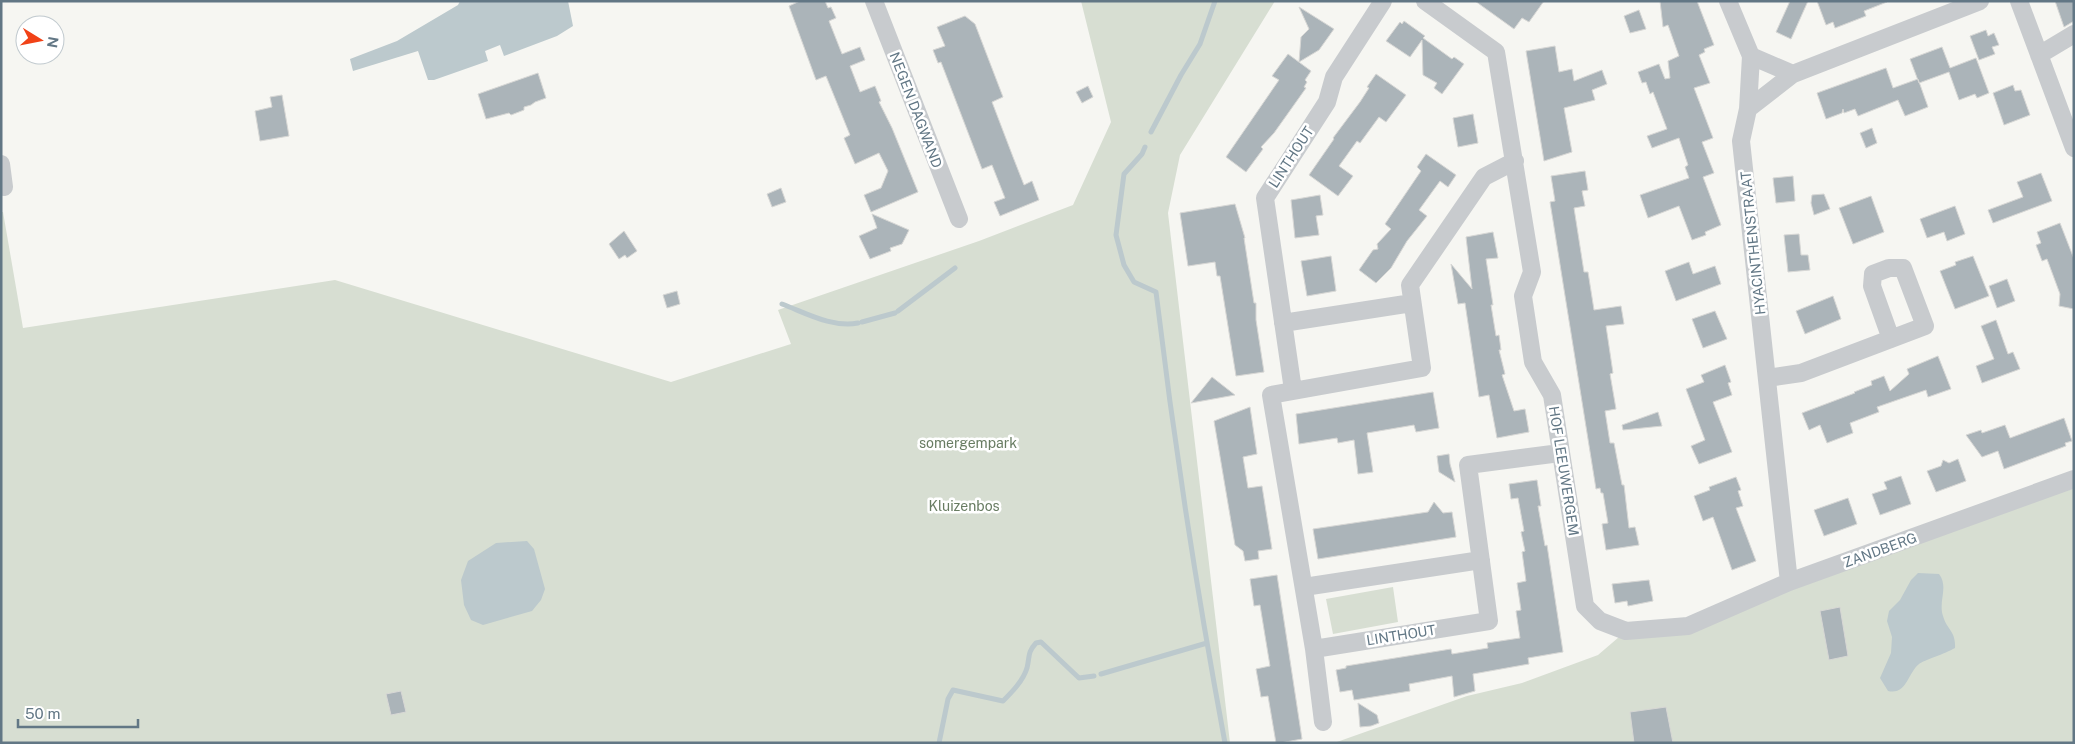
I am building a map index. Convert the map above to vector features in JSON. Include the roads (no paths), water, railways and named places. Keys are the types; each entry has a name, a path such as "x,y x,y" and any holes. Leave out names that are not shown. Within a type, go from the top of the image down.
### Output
{"street":[{"name":"NEGEN DAGWAND","path":"874,1 959,219"},
{"name":"LINTHOUT","path":"1293,390 1265,198 1327,102 1334,77 1383,1"},
{"name":"HOF LEEUWERGEM","path":"1425,1 1496,52 1532,272 1523,296 1533,362 1552,395 1585,606 1600,621 1626,631 1688,626"},
{"name":"HYACINTHENSTRAAT","path":"1728,1 1751,56 1748,109 1742,141 1789,582"},
{"path":"1748,109 1793,74 1980,1"},
{"path":"2019,1 2074,147"},
{"path":"2039,55 2074,34"},
{"path":"1751,56 1793,74"},
{"path":"1323,722 1314,649 1271,395 1422,368 1410,285 1484,177 1514,161"},
{"path":"1,164 4,187"},
{"path":"1283,323 1412,303"},
{"path":"1767,378 1801,373 1891,339"},
{"name":"LINTHOUT","path":"1314,649 1489,621 1468,465 1560,453"},
{"name":"ZANDBERG","path":"1688,626 1789,582 2074,480"},
{"path":"1304,587 1481,560"}],"waterway":[{"path":"1151,132 1181,75 1200,44 1215,1"},
{"path":"1145,147 1142,154 1124,174 1116,235 1124,265 1134,282 1156,292 1187,518 1225,743"},
{"path":"898,311 955,268"},
{"path":"782,304 829,322 858,323"},
{"path":"862,322 895,313"},
{"path":"939,743 948,699 953,690 1003,701 1023,677 1030,652 1036,643 1041,642 1079,678 1094,676"},
{"path":"1101,674 1207,643"}],"park label":[{"name":"somergempark","path":"968,443"},
{"name":"Kluizenbos","path":"964,506"}]}
